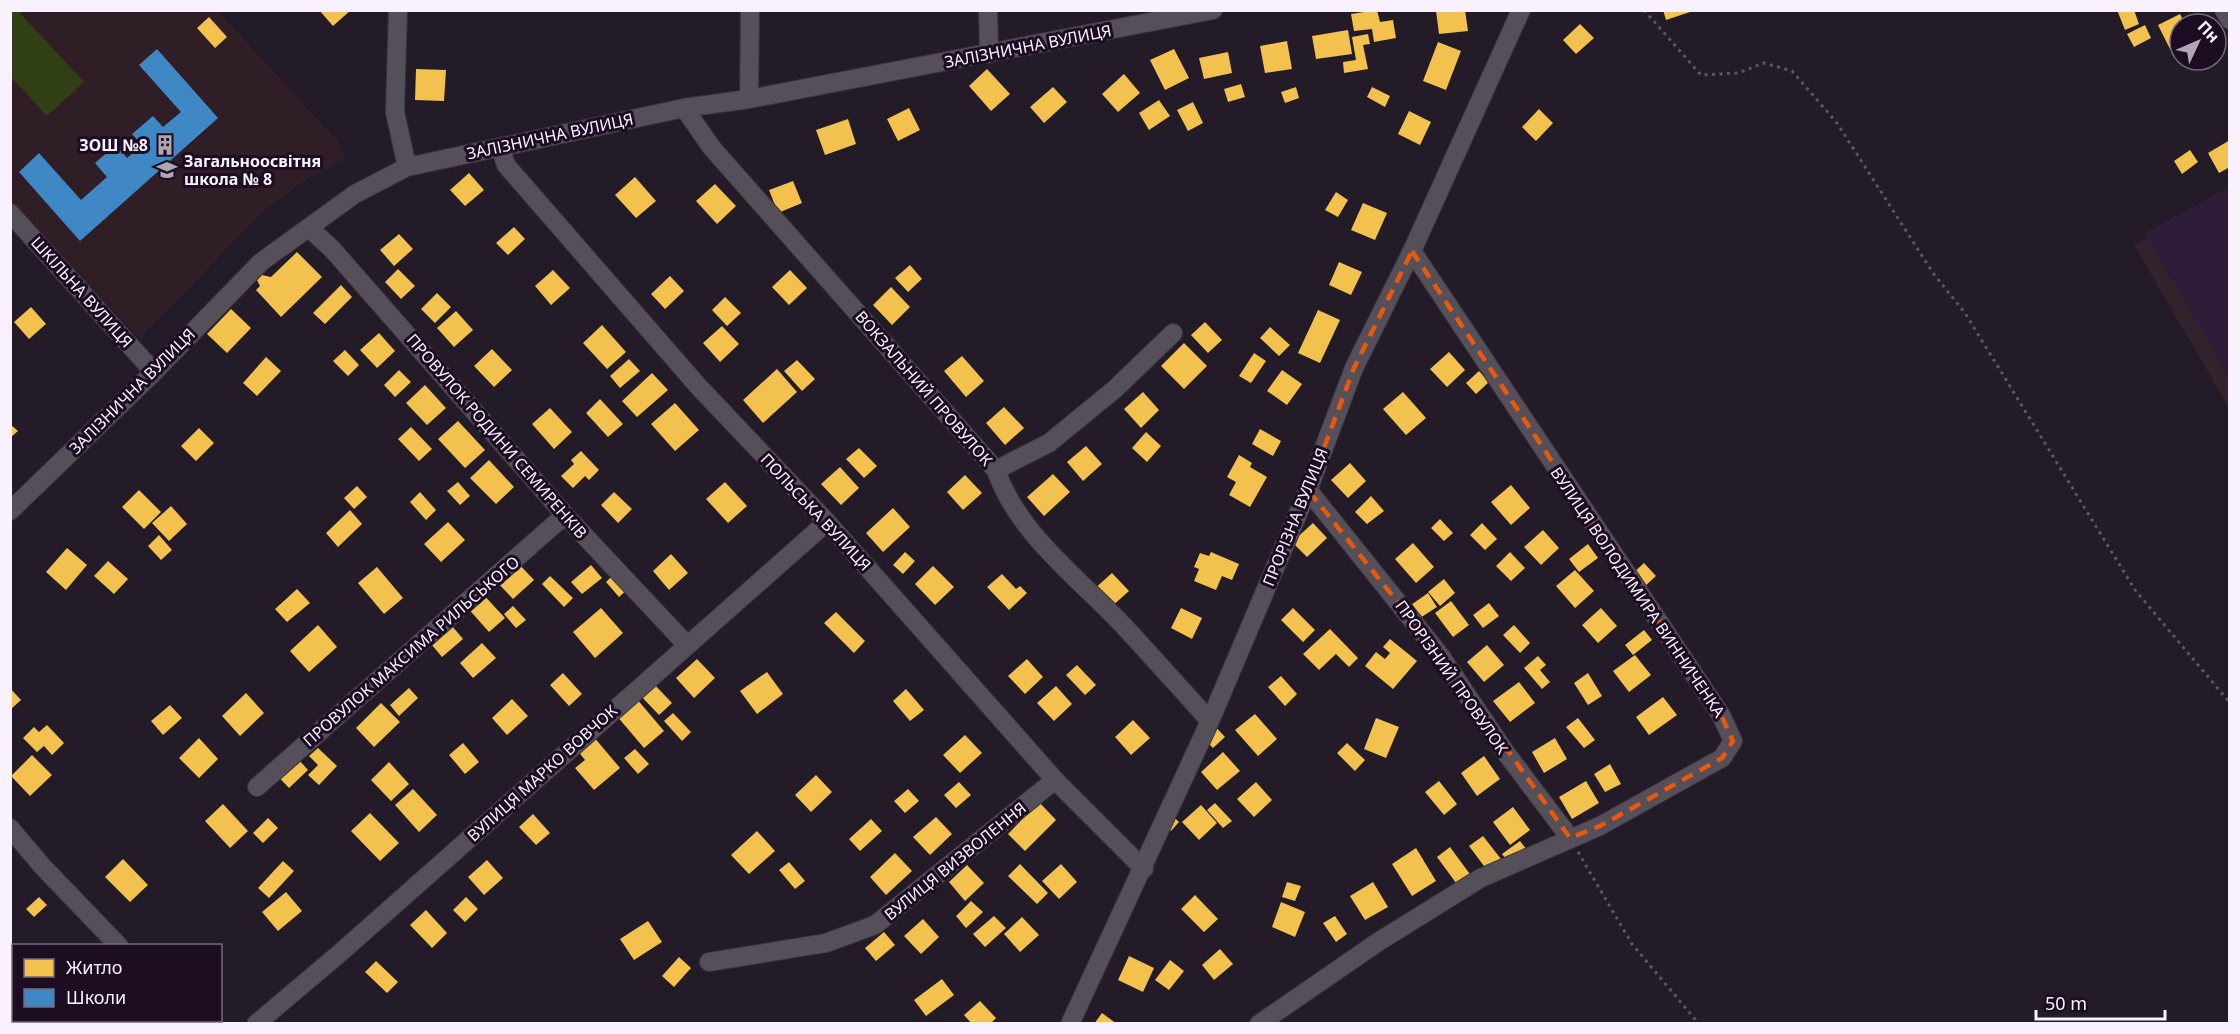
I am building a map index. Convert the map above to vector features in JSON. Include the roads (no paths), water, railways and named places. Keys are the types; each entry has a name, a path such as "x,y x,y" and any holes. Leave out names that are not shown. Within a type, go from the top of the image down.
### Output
{"street":[{"path":"398,10 395,112 407,167"},
{"path":"749,99 750,10"},
{"path":"988,10 989,54"},
{"name":"ПРОРІЗНА ВУЛИЦЯ","path":"1070,1023 1144,869 1210,721 1308,490 1354,368 1412,251 1521,10"},
{"path":"2224,10 2229,20"},
{"name":"ЗАЛІЗНИЧНА ВУЛИЦЯ","path":"14,500 154,372 261,262 355,194 407,167 684,108 749,99 1202,12"},
{"name":"ВОКЗАЛЬНИЙ ПРОВУЛОК","path":"684,108 712,148 996,470 1001,485 1031,532 1121,624 1210,721"},
{"name":"ПОЛЬСЬКА ВУЛИЦЯ","path":"500,147 506,165 698,386 827,522 1055,780 1144,869"},
{"name":"ШКІЛЬНА ВУЛИЦЯ","path":"10,213 154,372"},
{"name":"ПРОВУЛОК РОДИНИ СЕМИРЕНКІВ","path":"309,228 332,249 565,516 686,644"},
{"name":"ВУЛИЦЯ ВОЛОДИМИРА ВИННИЧЕНКА","path":"1259,1023 1378,942 1481,878 1600,826 1722,758 1733,741 1721,715 1412,251"},
{"path":"996,470 1049,443 1115,389 1173,333"},
{"name":"ПРОРІЗНИЙ ПРОВУЛОК","path":"1308,490 1440,655 1506,753 1570,838"},
{"name":"ПРОВУЛОК МАКСИМА РИЛЬСЬКОГО","path":"257,787 565,516"},
{"name":"ВУЛИЦЯ МАРКО ВОВЧОК","path":"256,1023 340,953 686,644 827,522"},
{"name":"ВУЛИЦЯ ВИЗВОЛЕННЯ","path":"709,962 826,943 875,925 1055,780"},
{"path":"10,828 43,867 118,944"}],"place":[{"name":"ЗОШ №8","path":"165,145"},
{"name":"Загальноосвітня школа № 8","path":"167,170"}]}
